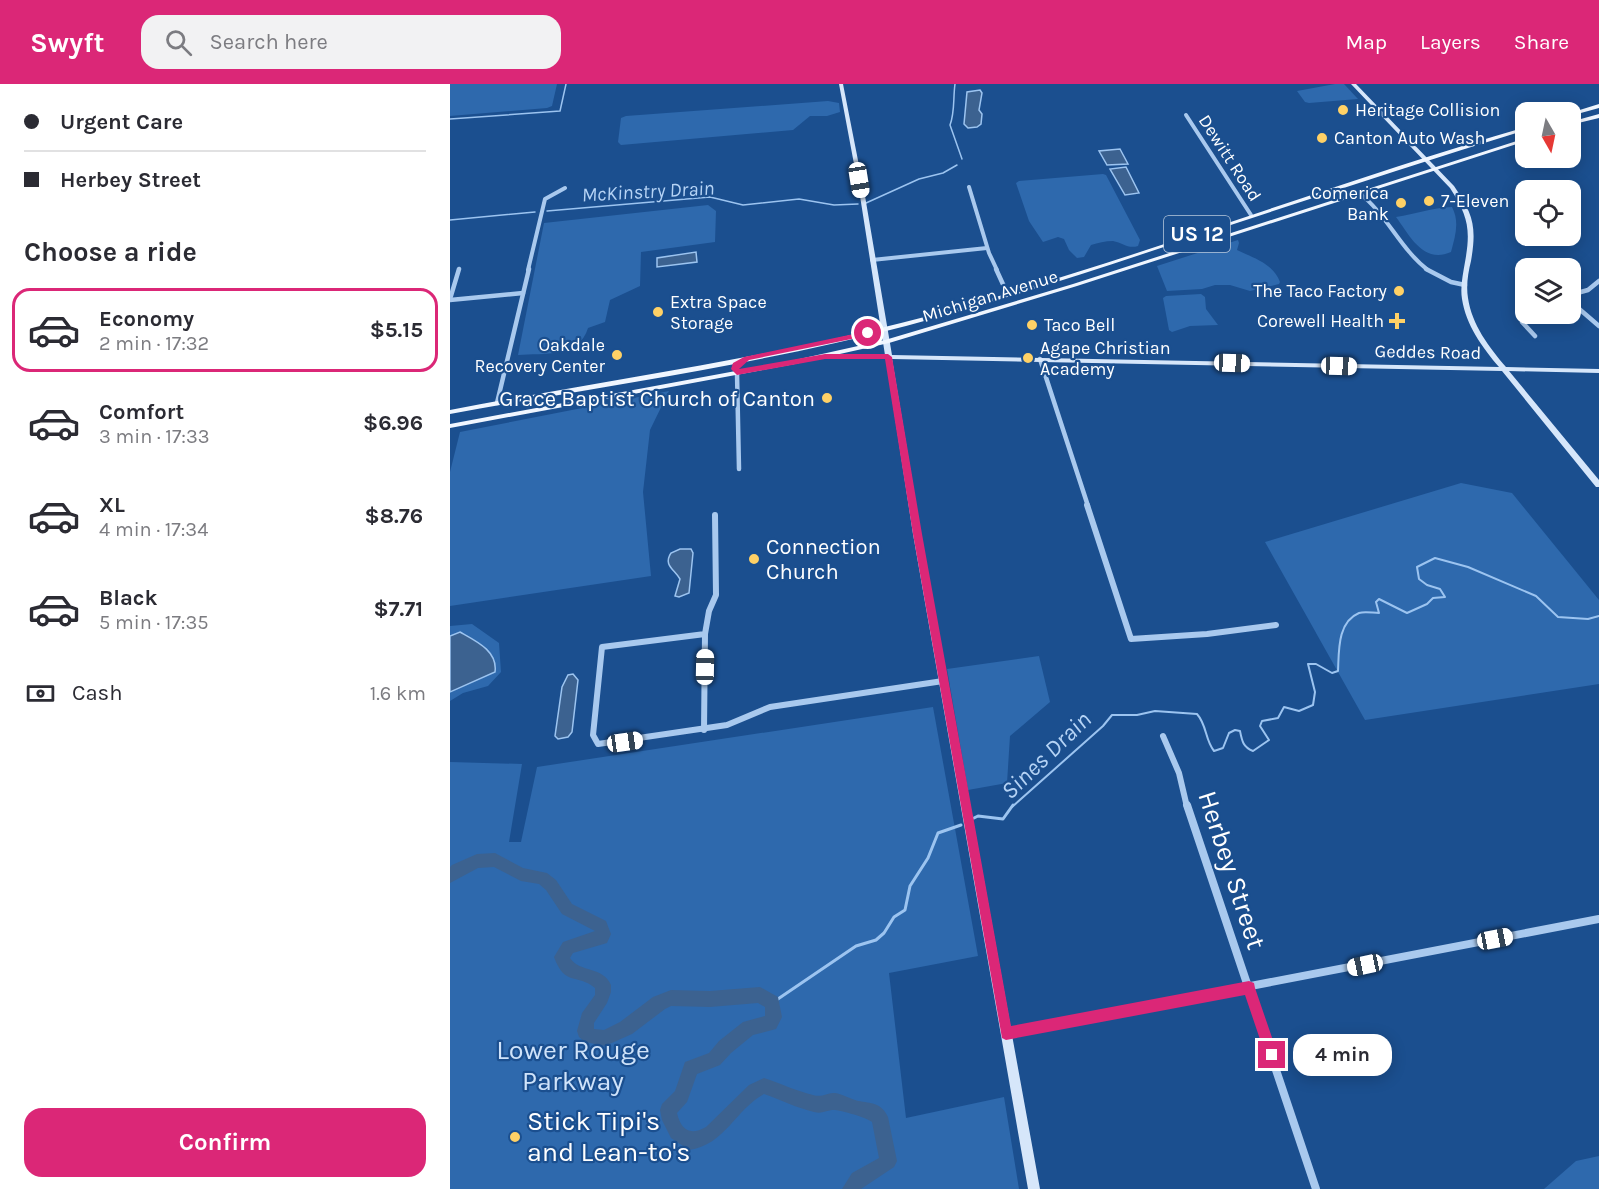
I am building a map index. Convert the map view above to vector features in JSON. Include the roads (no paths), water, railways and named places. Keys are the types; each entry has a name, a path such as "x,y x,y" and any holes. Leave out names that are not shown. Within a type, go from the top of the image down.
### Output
{"main road":[{"path":"841,84 885,329 943,681 1034,1189"},
{"path":"1353,84 1456,192 1470,217 1472,236 1465,285 1466,304 1472,323 1504,369 1599,484"},
{"path":"1581,112 1599,106"},
{"path":"1581,121 1599,116"},
{"name":"Michigan Avenue","path":"454,411 747,358 885,329 993,298 1515,131"},
{"path":"1502,135 1512,139 1511,144"},
{"name":"Michigan Avenue","path":"450,425 737,373 886,342 1042,296 1515,143"},
{"path":"1309,197 1309,203 1317,206"},
{"path":"1251,215 1263,220 1259,225"},
{"path":"1040,283 1032,291 1042,296"},
{"path":"993,298 1001,301 995,310"},
{"name":"Geddes Road","path":"825,356 1599,371"},
{"path":"737,373 735,367 747,358"},
{"path":"704,366 712,371 704,379"},
{"path":"450,425 461,417 454,411"}],"street":[{"name":"Dewitt Road","path":"1186,115 1251,215"},
{"path":"969,187 987,248 1007,293"},
{"path":"497,403 545,199 565,188"},
{"path":"1359,193 1370,202 1425,270 1443,280 1465,285"},
{"path":"872,260 987,248"},
{"path":"459,269 450,299 523,293"},
{"path":"1581,292 1588,290 1599,281"},
{"path":"1581,310 1599,326"},
{"path":"1524,324 1535,336"},
{"path":"1040,359 1131,639 1207,634 1276,625"},
{"path":"737,373 739,469"},
{"path":"704,730 705,634 709,611 716,595 715,515"},
{"path":"705,634 602,647 593,735 598,744 704,730 727,725 770,707 943,681"},
{"name":"Herbey Street","path":"1163,736 1179,773 1186,803 1316,1189"},
{"path":"1006,1033 1599,919"}],"waterway":[{"path":"450,119 560,111 566,84"},
{"name":"McKinstry Drain","path":"955,84 950,125 962,159"},
{"name":"McKinstry Drain","path":"866,203 919,179 943,173 957,165"},
{"name":"McKinstry Drain","path":"547,211 710,197 743,205 799,199 834,205 858,204"},
{"name":"McKinstry Drain","path":"450,220 535,212"},
{"name":"Sines Drain","path":"1012,807 1103,726 1112,715 1137,715 1155,711 1197,714 1214,751 1223,748 1229,733 1235,730 1240,731 1247,748 1253,751 1269,740 1260,726 1262,721 1278,718 1284,707 1299,711 1313,705 1315,692 1308,664 1316,664 1332,673 1338,671 1339,647 1343,630 1352,617 1361,612 1379,613 1376,602 1379,599 1407,613 1427,604 1433,598 1445,597 1440,589 1427,585 1419,579 1417,567 1435,558 1468,567 1536,596 1558,617 1588,619 1599,616"},
{"name":"Sines Drain","path":"974,818 978,816 1003,819 1013,805"},
{"name":"Sines Drain","path":"772,1003 856,946 876,940 884,933 894,917 905,910 910,886 928,858 938,833 961,825"},
{"path":"450,876 457,870 477,861 495,860 521,874 542,878 551,885 567,909 601,926 604,934 602,938 568,947 562,957 569,969 599,980 603,985 601,998 585,1024 585,1031 591,1036 605,1038 626,1028 659,1003 671,998 710,999 760,995 772,1003 774,1017 770,1023 749,1028 714,1059 691,1068 681,1096 668,1110 671,1123 679,1135 689,1141 700,1140 712,1133 755,1090 764,1086 812,1103 822,1105 834,1101 858,1109 869,1109 880,1117 888,1161 858,1179 851,1189"}],"place":[{"name":"Heritage Collision","path":"1343,110"},
{"name":"Canton Auto Wash","path":"1322,138"},
{"name":"7-Eleven","path":"1429,201"},
{"name":"Comerica Bank","path":"1401,203"},
{"name":"The Taco Factory","path":"1399,291"},
{"name":"Extra Space Storage","path":"658,312"},
{"name":"Corewell Health","path":"1397,321"},
{"name":"Taco Bell","path":"1032,325"},
{"name":"Oakdale Recovery Center","path":"617,355"},
{"name":"Agape Christian Academy","path":"1028,358"},
{"name":"Grace Baptist Church of Canton","path":"827,398"},
{"name":"Connection Church","path":"754,559"},
{"name":"Stick Tipi's and Lean-to's","path":"515,1137"}],"park label":[{"name":"Lower Rouge Parkway","path":"573,1066"}]}
